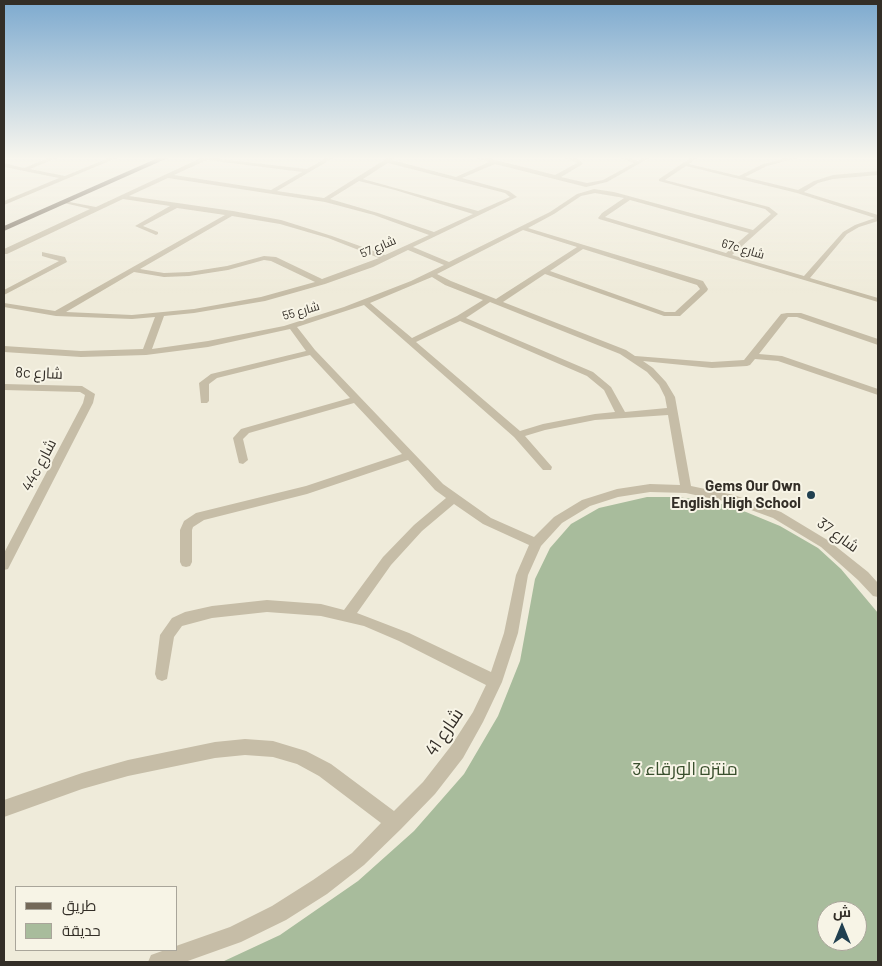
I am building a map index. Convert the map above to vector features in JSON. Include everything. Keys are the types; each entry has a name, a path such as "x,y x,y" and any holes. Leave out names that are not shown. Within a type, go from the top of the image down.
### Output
{"main road":[{"path":"4,224 55,202"},
{"path":"4,229 66,202"}],"street":[{"path":"66,202 97,209"},
{"path":"4,252 111,202"},
{"path":"157,202 233,213 311,230 385,258"},
{"path":"333,202 376,214 436,235"},
{"path":"442,202 480,214"},
{"name":"شارع 57","path":"4,305 56,314 105,317 160,316 237,304 322,282 409,248 505,202"},
{"name":"شارع 55","path":"5,351 81,354 149,351 223,341 289,327 366,303 430,275 552,213 566,202"},
{"name":"67c شارع","path":"623,202 602,215 601,218 878,300"},
{"path":"644,202 754,232"},
{"path":"726,256 774,215 773,211 741,202"},
{"path":"830,202 878,218"},
{"path":"156,233 138,226 177,205"},
{"path":"56,314 233,213"},
{"path":"805,279 845,234 857,226 878,218"},
{"path":"522,228 700,283 704,288 680,311 671,315 546,272"},
{"path":"410,342 460,318 546,272 582,247"},
{"path":"409,248 450,265"},
{"path":"4,294 63,262 62,258 45,254"},
{"path":"133,270 164,274 190,274 222,269 264,258 273,260 322,282"},
{"path":"430,275 633,357 722,365 747,363 784,316 787,315 798,316 878,342"},
{"path":"366,303 518,435 547,468"},
{"path":"149,351 160,316"},
{"path":"460,318 590,374 608,389 621,414"},
{"path":"289,327 439,487 494,525 536,543"},
{"path":"204,401 204,383 214,376 312,352"},
{"path":"751,356 778,358 878,392"},
{"path":"633,357 650,370 663,384 670,397 686,489"},
{"name":"8c شارع","path":"4,387 74,389"},
{"name":"44c شارع","path":"4,565 90,399 90,394 87,391 74,389"},
{"path":"243,460 238,438 245,431 356,399"},
{"path":"518,435 568,421 621,414 673,411"},
{"path":"186,562 186,530 188,524 200,516 307,490 409,456"},
{"name":"شارع 41","path":"158,962 234,935 279,913 320,887 358,859 429,788 456,752 478,717 495,682 511,633 522,575 536,543 558,520 571,510 601,496 650,488 686,489"},
{"name":"شارع 37","path":"686,489 734,499 756,506 797,526 845,559 878,592"},
{"path":"346,616 371,581 402,544 434,512 453,498"},
{"path":"162,674 167,636 171,628 185,618 221,611 267,606 294,607 346,616 385,628 495,682"},
{"path":"4,808 82,781 128,768 206,752 245,747 273,749 300,757 332,775 395,823"}],"green space":[{"name":"منتزه الورقاء 3","path":"647,497 676,497 712,501 780,526 818,548 841,569 878,613 878,962 222,962 280,935 358,881 414,831 464,774 498,716 520,661 535,579 550,548 571,524 599,508"}],"place":[{"name":"Gems Our Own English High School","path":"811,495"}]}
